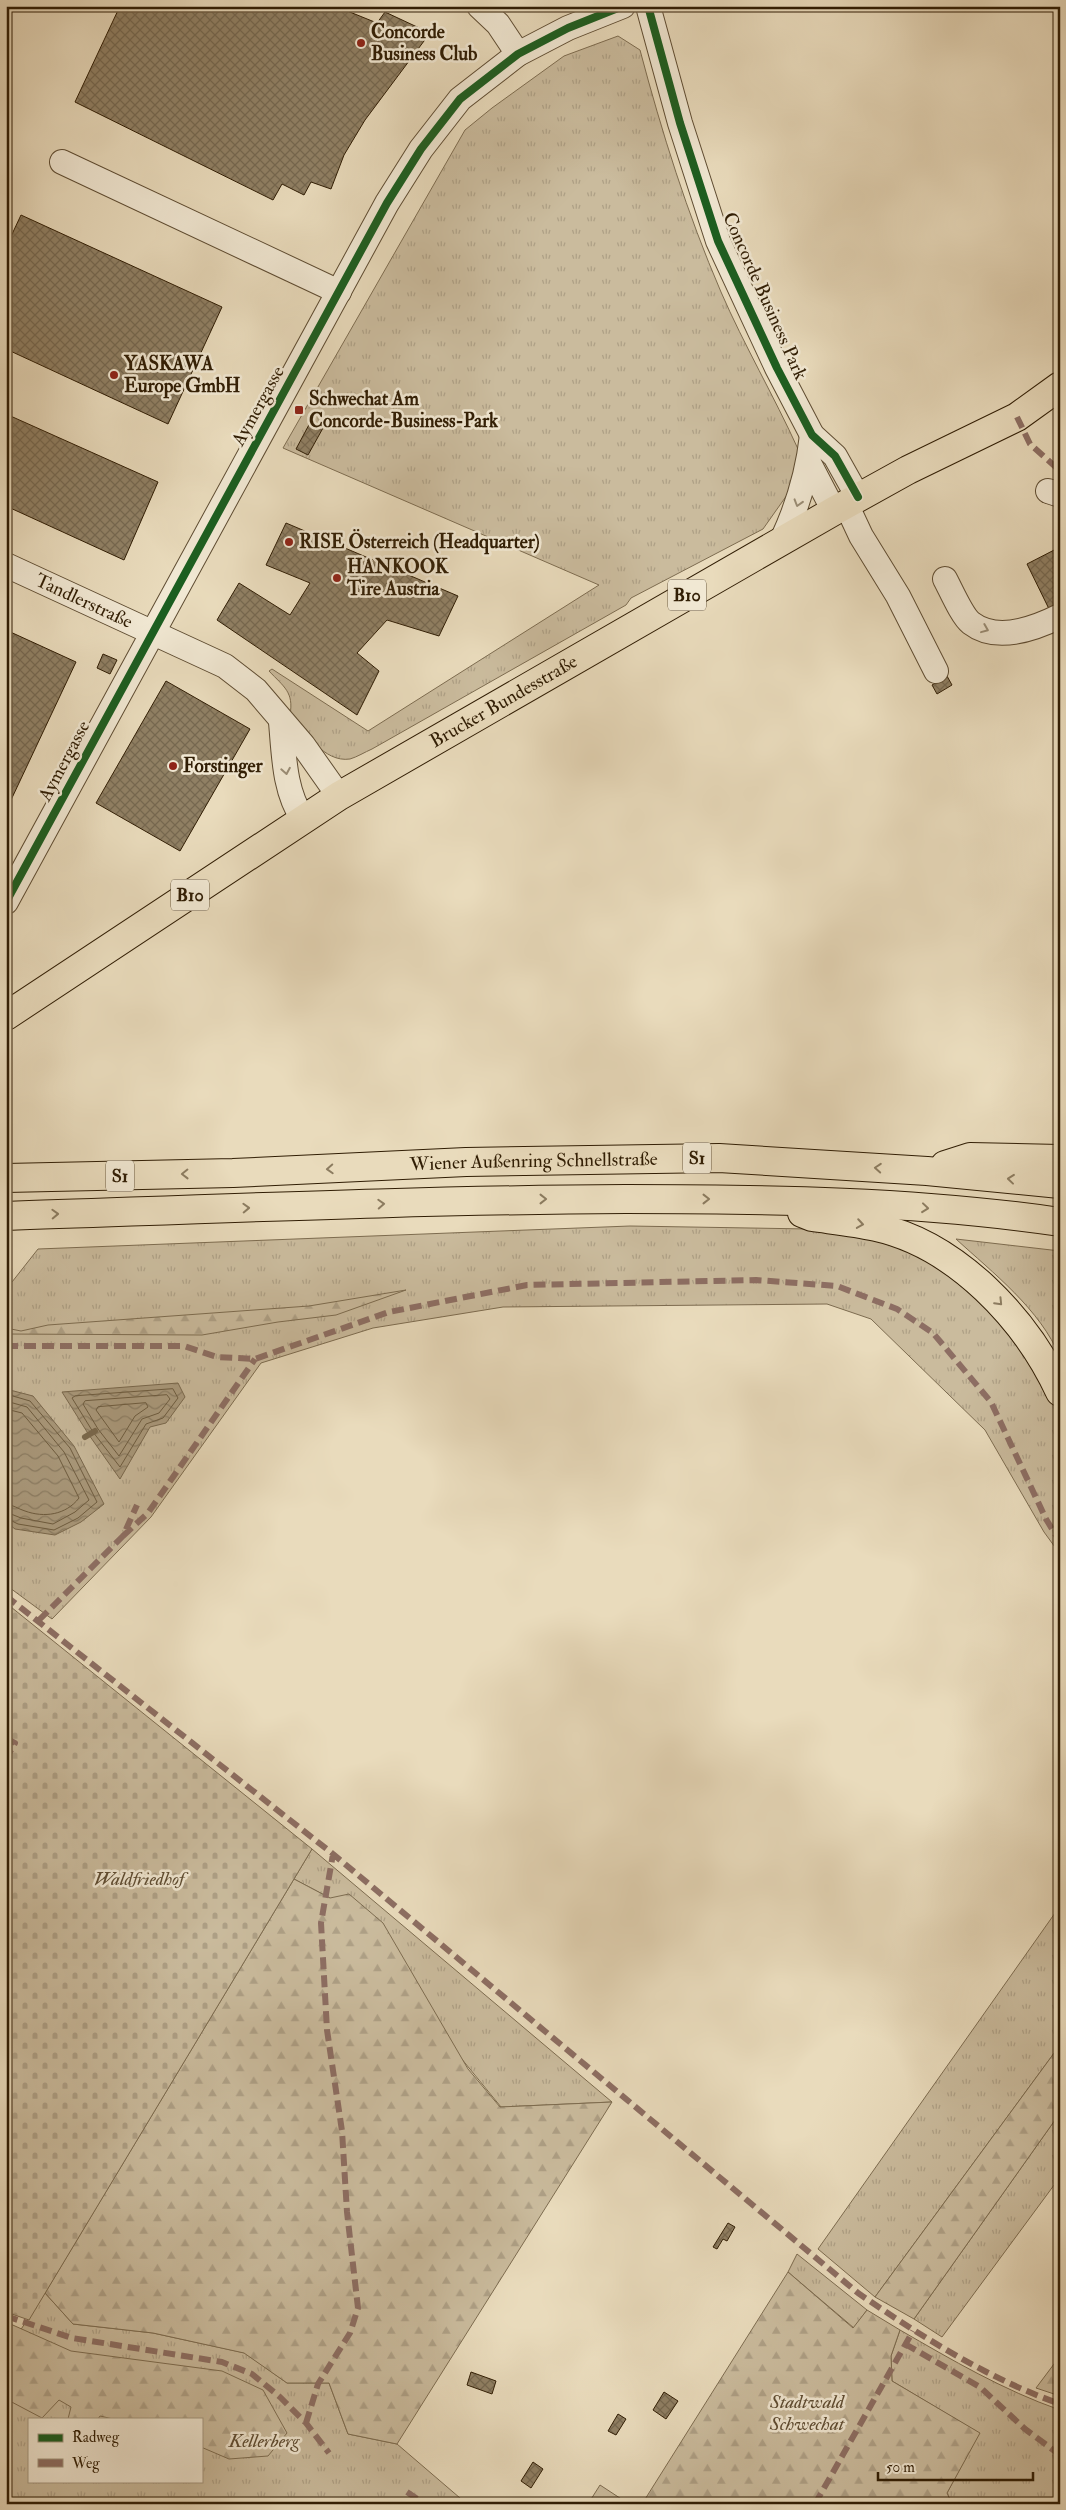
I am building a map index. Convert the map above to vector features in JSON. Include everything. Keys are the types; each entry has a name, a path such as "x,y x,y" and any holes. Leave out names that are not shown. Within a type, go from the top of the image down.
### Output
{"main road":[{"name":"Brucker Bundesstraße","path":"6,1016 339,796 846,504 1017,417 1060,386"},
{"name":"Brucker Bundesstraße","path":"1017,417 1060,405"},
{"path":"927,1171 970,1156 1060,1159"},
{"name":"Wiener Außenring Schnellstraße","path":"6,1178 233,1173 466,1162 719,1158 927,1171 1060,1184"},
{"path":"771,1199 812,1217 877,1227 906,1237 930,1249 962,1270 990,1292 1014,1318 1032,1341 1060,1392"},
{"name":"Wiener Außenring Schnellstraße","path":"6,1216 470,1200 771,1199 879,1203 1060,1222"}],"street":[{"path":"479,6 498,24 518,54"},
{"name":"Aymergasse","path":"6,902 152,632 420,148 460,99 518,54 568,28 623,6"},
{"name":"Concorde Business Park","path":"648,6 680,123 718,241 777,368 812,434 835,456 846,504"},
{"path":"62,162 339,292"},
{"path":"782,540 798,506 809,463 812,434"},
{"path":"809,463 846,504 861,536 898,596 936,671"},
{"name":"Tandlerstraße","path":"6,565 226,666 256,690 281,722 303,745 339,796"},
{"path":"945,579 970,622 989,632 1010,634 1060,616"},
{"path":"281,722 285,768 294,805 303,819"}],"green space":[{"path":"618,36 640,50 657,112 697,233 730,312 798,449 796,466 787,495 763,529 631,598 626,605 372,749 350,759 332,756 323,751 308,737 290,715 291,701 287,690 269,671 272,669 368,731 599,585 283,448 465,130 564,56"},
{"path":"630,1226 809,1229 888,1240 964,1282 1019,1341 1050,1394 1060,1422 1060,1554 1044,1532 985,1430 871,1319 827,1304 503,1307 373,1328 261,1363 151,1517 52,1619 6,1585 6,1280 12,1282 38,1249"},
{"path":"956,1239 1060,1251 1060,1357 1041,1323 1028,1308 1000,1279"},
{"path":"406,1290 336,1315 278,1322 202,1335 6,1334 6,1328 21,1331 48,1325 309,1306"},
{"name":"Waldfriedhof","path":"6,1603 312,1849 29,2320 6,2312"},
{"path":"312,1849 612,2102 501,2107 330,1898 294,1879"},
{"path":"294,1879 330,1898 349,1894 383,1923 468,2069 500,2107 612,2102 397,2444 348,2434 329,2383 287,2383 244,2353 153,2333 73,2324 45,2293"},
{"path":"1060,1906 1060,2045 875,2297 818,2249"},
{"path":"1060,2045 1060,2113 914,2319 875,2297"},
{"path":"1060,2113 1060,2177 942,2337 914,2319"},
{"path":"797,2254 867,2310 854,2328 788,2272"},
{"name":"Stadtwald Schwechat","path":"788,2272 853,2328 867,2310 900,2330 891,2356 892,2381 980,2433 947,2493 952,2504 642,2504"},
{"name":"Kellerberg","path":"45,2293 73,2324 153,2333 245,2353 287,2383 329,2383 348,2434 397,2444 467,2504 6,2504 6,2352"},
{"path":"6,2322 71,2351 222,2371 263,2390 287,2433 268,2456 229,2459 202,2447 202,2418 109,2418 100,2416 99,2418 68,2418 71,2407 59,2400 42,2418 6,2399"},
{"path":"900,2330 998,2384 1060,2410 1060,2504 952,2504 947,2493 979,2433 892,2381 891,2356"},
{"path":"1060,2356 1060,2396 1036,2388"},
{"path":"600,2485 629,2504 588,2504"}],"water":[{"path":"178,1383 185,1397 166,1423 150,1427 120,1479 62,1392"},
{"path":"6,1389 33,1396 74,1446 104,1504 81,1522 55,1535 15,1529 6,1522"}],"building":[{"path":"120,6 335,6 377,23 385,12 430,33 365,120 344,155 331,189 311,182 304,195 282,184 273,200 75,102"},
{"path":"21,215 222,307 168,424 6,349 6,247"},
{"path":"6,414 158,482 124,560 6,506"},
{"path":"311,421 323,428 308,455 296,449"},
{"path":"286,523 458,596 439,636 387,620 357,653 379,671 357,715 217,620 239,583 290,615 310,583 266,565"},
{"path":"1060,547 1060,608 1051,613 1027,564"},
{"path":"6,630 76,662 11,800 6,797"},
{"path":"103,654 117,660 110,674 97,668"},
{"path":"947,676 952,685 937,694 932,685"},
{"name":"Forstinger","path":"166,681 250,729 180,851 96,803"},
{"path":"728,2223 735,2227 727,2241 723,2239 717,2249 713,2247"},
{"path":"471,2372 496,2381 492,2394 467,2385"},
{"path":"664,2392 678,2401 666,2419 653,2410"},
{"path":"618,2414 626,2419 616,2435 608,2431"},
{"path":"533,2462 543,2469 531,2488 521,2481"}],"waterway":[{"path":"85,1437 95,1431"}],"marked path":[{"path":"1017,417 1030,444 1060,471"},
{"path":"6,1346 184,1346 217,1357 255,1359 389,1312 527,1285 756,1280 837,1286 897,1309 933,1333 991,1402 1046,1519 1060,1542"},
{"path":"123,1536 148,1513 255,1359"},
{"path":"39,1620 123,1536 137,1505"},
{"path":"6,1596 333,1854 858,2293 931,2341 981,2369 1033,2394 1060,2404"},
{"path":"6,1738 15,1743 6,1759"},
{"path":"306,2423 318,2384 350,2333 358,2308 347,2212 342,2131 327,2030 321,1923 333,1854"},
{"path":"6,2316 72,2338 222,2362 252,2374 280,2397 306,2423 329,2453"},
{"path":"815,2504 913,2331"},
{"path":"905,2344 980,2387 1025,2429 1060,2455"},
{"path":"407,2492 425,2504"}],"cycle path":[{"path":"6,902 387,203 421,149 460,99 518,54 568,28 623,6"},
{"path":"648,6 680,123 718,241 777,368 812,435 835,456 858,497"}],"place":[{"name":"Concorde Business Club","path":"361,43"},
{"name":"YASKAWA Europe GmbH","path":"114,375"},
{"name":"Schwechat Am Concorde-Business-Park","path":"299,410"},
{"name":"RISE Österreich (Headquarter)","path":"289,542"},
{"name":"HANKOOK Tire Austria","path":"337,578"},
{"name":"Forstinger","path":"173,766"}]}
